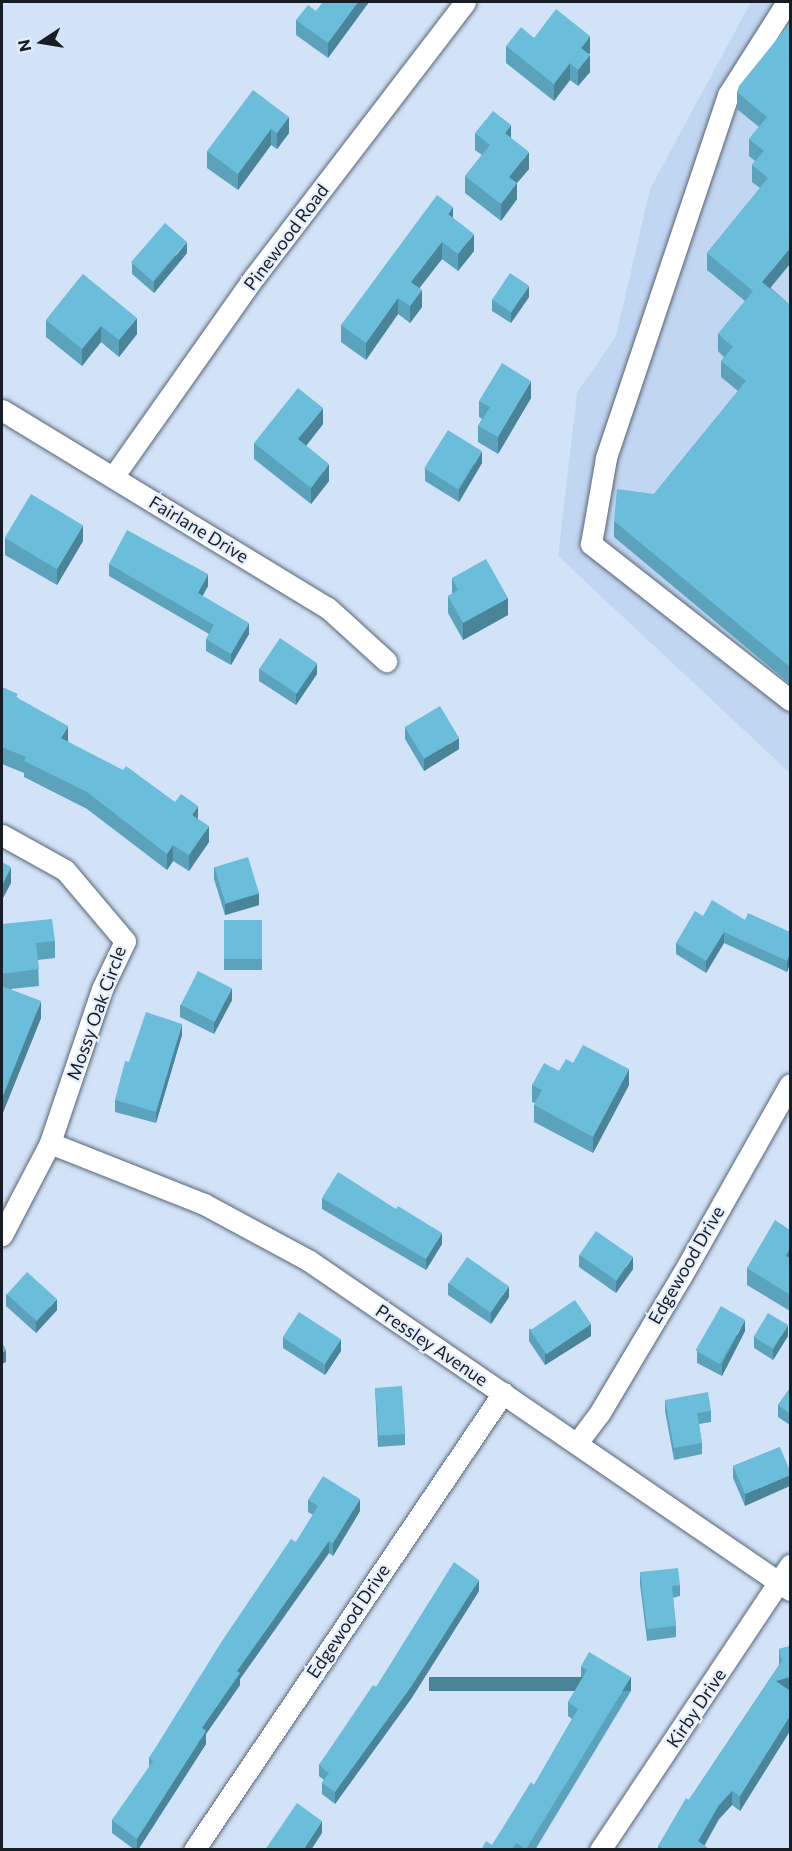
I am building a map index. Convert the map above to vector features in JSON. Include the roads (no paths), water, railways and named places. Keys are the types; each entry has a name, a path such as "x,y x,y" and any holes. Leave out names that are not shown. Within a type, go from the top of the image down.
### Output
{"street":[{"name":"Pinewood Road","path":"113,477 255,276 465,2"},
{"path":"787,2 728,95 606,458 591,543 790,699"},
{"name":"Fairlane Drive","path":"2,410 328,608 386,661"},
{"name":"Mossy Oak Circle","path":"2,836 65,870 125,941 102,989 50,1143 2,1235"},
{"name":"Edgewood Drive","path":"577,1443 599,1414 682,1275 790,1084"},
{"name":"Pressley Avenue","path":"50,1143 204,1204 308,1260 577,1443 787,1579"},
{"name":"Edgewood Drive","path":"194,1850 502,1393"},
{"name":"Kirby Drive","path":"600,1850 787,1579"}]}
